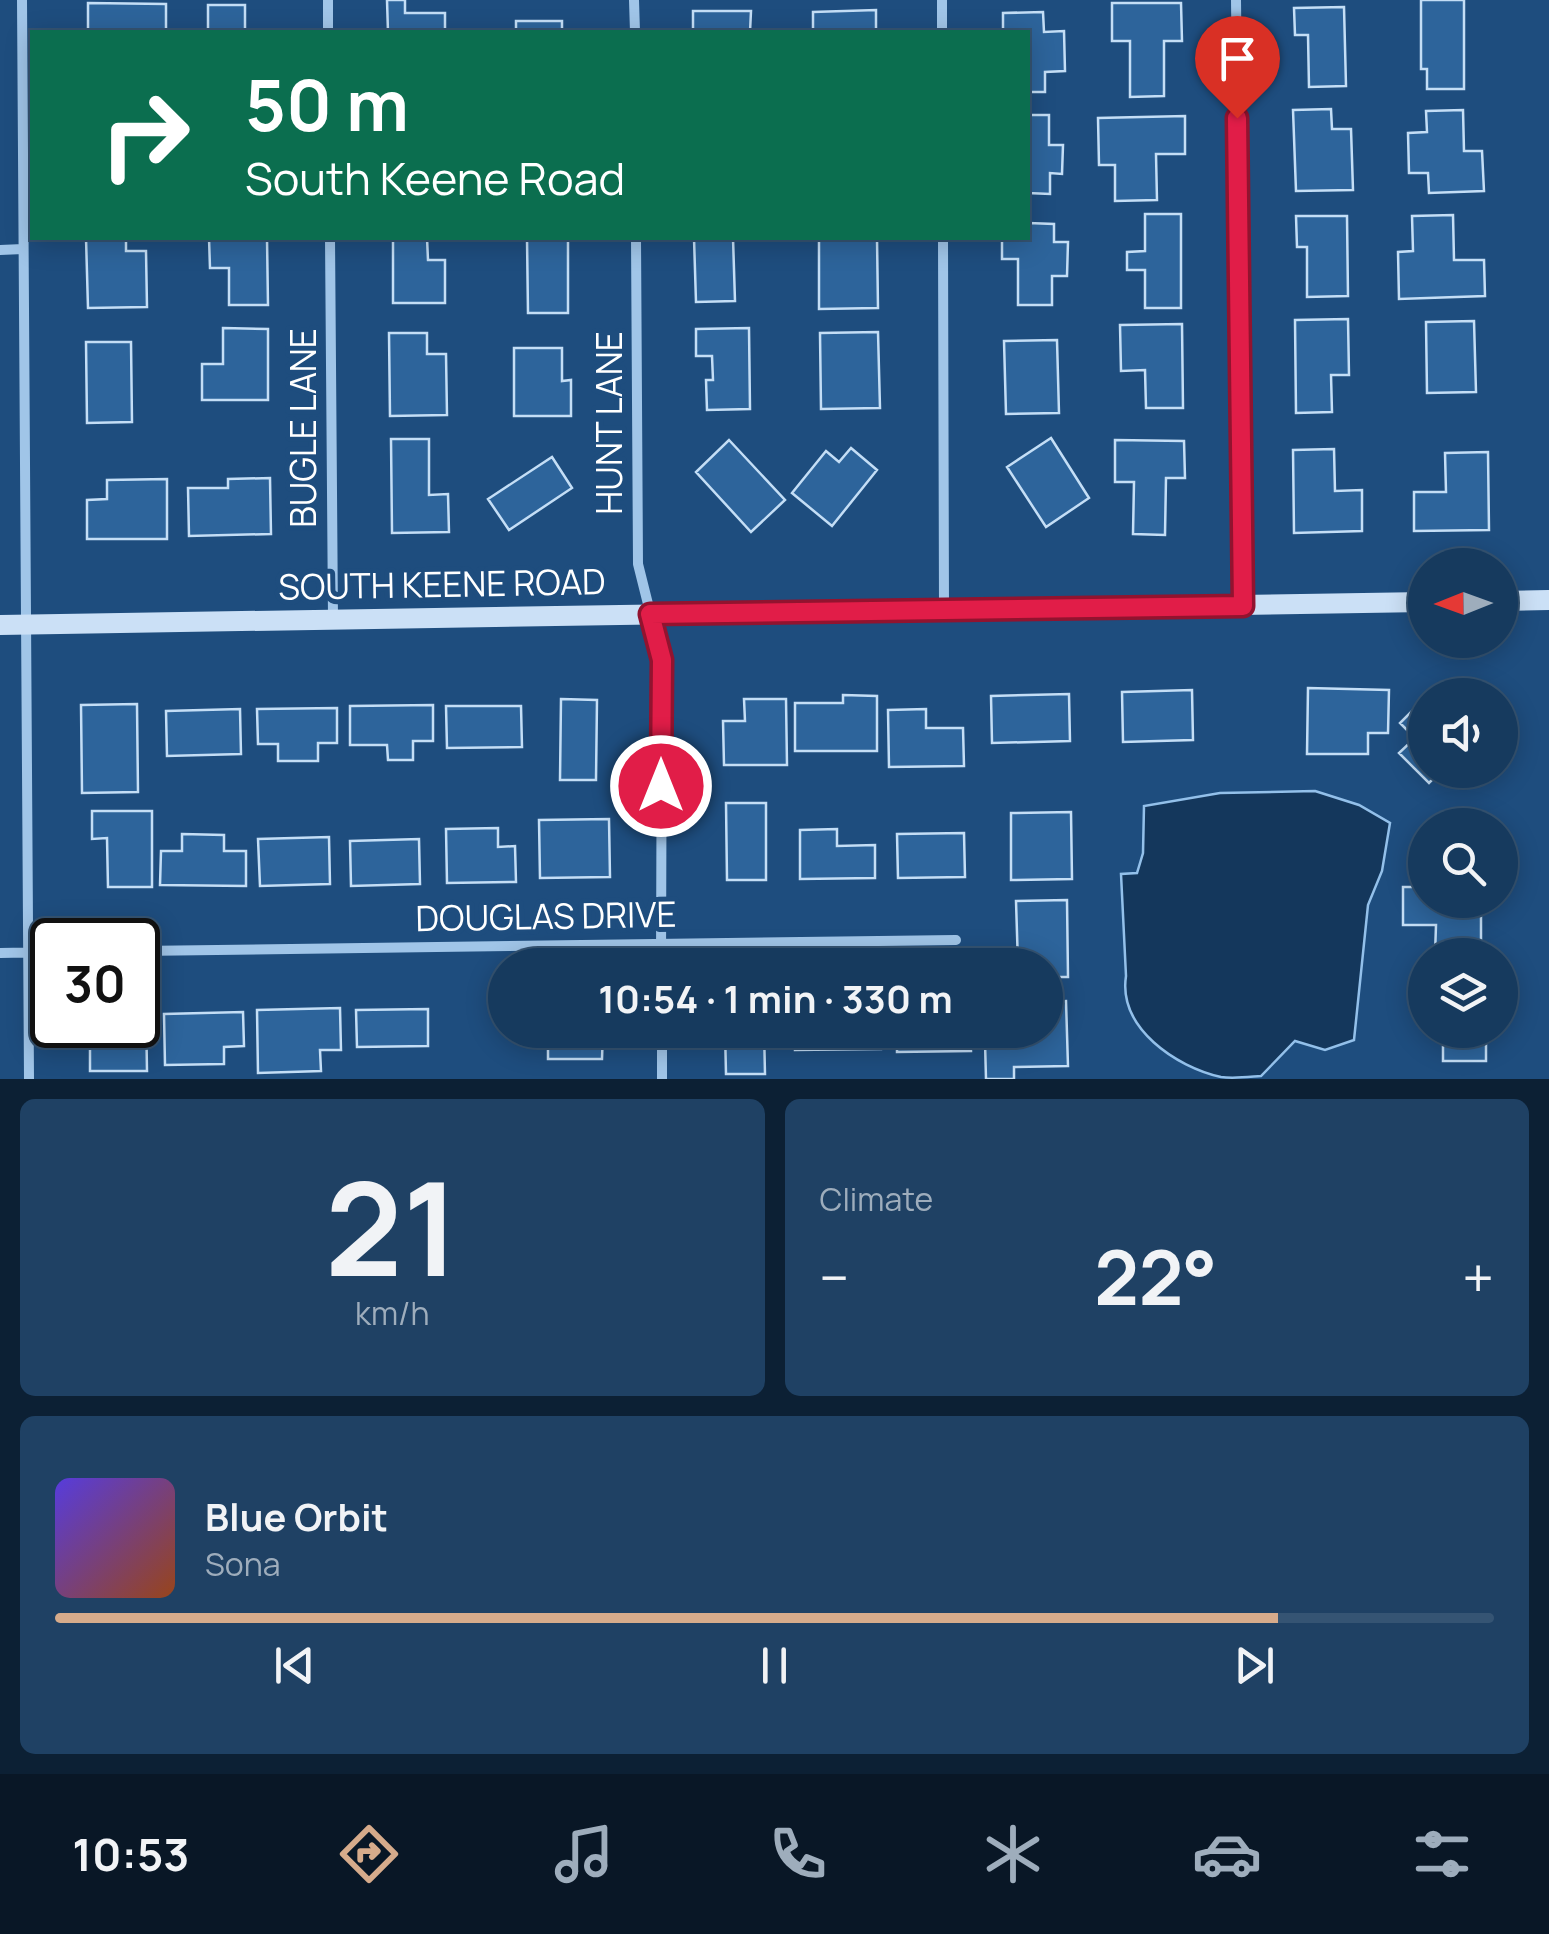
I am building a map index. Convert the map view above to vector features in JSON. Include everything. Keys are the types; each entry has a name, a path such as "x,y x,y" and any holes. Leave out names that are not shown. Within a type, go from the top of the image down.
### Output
{"main road":[{"path":"1518,601 1549,600"},
{"name":"SOUTH KEENE ROAD","path":"0,624 1408,602"}],"street":[{"path":"22,0 29,1079"},
{"path":"328,0 328,30"},
{"path":"634,0 634,30"},
{"path":"942,0 942,30"},
{"path":"1236,0 1243,606"},
{"name":"BUGLE LANE","path":"330,240 332,618"},
{"name":"HUNT LANE","path":"636,240 638,564 662,660 661,948"},
{"path":"943,240 944,610"},
{"path":"0,250 22,249"},
{"name":"DOUGLAS DRIVE","path":"160,951 956,940"},
{"path":"0,953 30,953"},
{"path":"662,1048 662,1079"}],"water":[{"path":"1315,791 1359,805 1390,823 1382,871 1368,905 1354,1040 1325,1050 1295,1041 1261,1076 1221,1077 1204,1072 1154,1042 1131,1012 1126,995 1121,874 1137,873 1143,853 1144,806 1220,793"}],"building":[{"path":"387,0 405,0 405,13 445,13 445,30 388,30"},
{"path":"1421,0 1464,0 1464,89 1427,89 1427,69 1421,69"},
{"path":"88,3 166,4 166,30 88,30"},
{"path":"1112,3 1181,3 1182,41 1164,41 1164,96 1130,97 1130,41 1112,41"},
{"path":"208,5 245,5 245,30 208,30"},
{"path":"1344,7 1346,86 1309,87 1308,35 1295,35 1294,8"},
{"path":"876,10 876,30 813,30 813,12"},
{"path":"693,11 751,11 750,30 693,30"},
{"path":"1043,12 1044,32 1064,31 1065,71 1045,72 1045,92 1030,92 1030,30 1003,30 1003,13"},
{"path":"516,21 562,21 562,30 516,30"},
{"path":"1331,109 1332,129 1351,129 1353,190 1296,191 1293,110"},
{"path":"1463,110 1464,151 1482,151 1484,191 1429,193 1428,173 1409,173 1408,133 1427,132 1426,111"},
{"path":"1030,115 1049,115 1049,145 1063,145 1062,174 1050,173 1050,194 1030,193"},
{"path":"1185,116 1185,154 1156,154 1157,200 1115,201 1115,165 1099,165 1098,118"},
{"path":"1145,214 1181,214 1181,308 1145,308 1145,270 1127,270 1127,252 1145,251"},
{"path":"1453,215 1454,260 1484,260 1485,296 1399,299 1398,252 1413,251 1412,216"},
{"path":"1296,216 1347,216 1348,296 1307,297 1307,247 1297,247"},
{"path":"1030,223 1054,224 1054,242 1068,242 1067,276 1052,276 1052,305 1018,305 1018,259 1002,259 1002,240 1030,240"},
{"path":"86,240 126,240 126,251 146,251 147,307 88,308"},
{"path":"209,240 267,240 268,305 229,305 229,268 210,268"},
{"path":"393,240 427,240 428,260 445,260 445,303 393,303"},
{"path":"527,240 568,240 568,313 528,313"},
{"path":"694,240 733,240 735,301 696,302"},
{"path":"819,240 877,240 878,308 819,309"},
{"path":"1348,319 1349,375 1331,375 1332,412 1296,413 1295,320"},
{"path":"1474,321 1476,392 1427,393 1426,322"},
{"path":"1182,324 1183,408 1146,408 1145,370 1121,371 1120,325"},
{"path":"223,328 268,329 268,400 202,400 202,364 223,364"},
{"path":"749,328 750,409 707,410 706,380 713,380 712,356 696,356 696,329"},
{"path":"878,332 880,408 821,409 820,333"},
{"path":"389,333 427,333 427,354 446,354 447,415 390,416"},
{"path":"1057,340 1059,413 1006,414 1004,341"},
{"path":"86,342 131,342 132,422 87,423"},
{"path":"514,348 562,348 562,381 571,380 571,416 514,416"},
{"path":"1051,438 1089,498 1046,527 1007,467"},
{"path":"391,439 429,439 429,495 448,494 449,532 392,533"},
{"path":"729,440 785,500 751,532 696,472"},
{"path":"1115,440 1184,441 1185,478 1166,478 1165,535 1133,534 1134,482 1115,482"},
{"path":"851,448 877,470 832,526 792,493 826,451 839,462"},
{"path":"1334,449 1335,491 1362,490 1362,531 1294,533 1293,450"},
{"path":"1488,452 1489,530 1414,531 1414,492 1446,492 1445,453"},
{"path":"552,457 572,488 509,530 488,499"},
{"path":"270,478 271,534 189,536 188,488 228,488 228,479"},
{"path":"167,479 167,539 87,539 87,500 107,499 107,480"},
{"path":"1308,688 1389,690 1388,733 1368,733 1368,754 1307,754"},
{"path":"1192,690 1193,740 1123,742 1122,692"},
{"path":"1069,694 1070,741 992,743 991,696"},
{"path":"843,695 877,696 877,751 795,751 795,703 843,703"},
{"path":"561,699 597,700 596,780 560,780"},
{"path":"744,699 786,699 787,765 724,765 723,721 745,721"},
{"path":"137,704 138,792 82,793 81,705"},
{"path":"433,705 433,741 413,741 413,760 388,760 387,745 350,745 350,706"},
{"path":"446,706 521,706 522,747 447,748"},
{"path":"337,708 337,743 318,743 318,761 278,761 278,744 258,744 257,709"},
{"path":"240,709 241,754 167,756 166,711"},
{"path":"926,709 926,728 963,728 964,766 889,767 888,710"},
{"path":"1408,715 1408,731 1400,723"},
{"path":"1408,745 1408,762 1399,753"},
{"path":"726,803 766,803 766,880 727,880"},
{"path":"92,811 152,811 152,887 108,887 107,838 92,839"},
{"path":"1071,812 1072,879 1011,880 1011,813"},
{"path":"609,819 610,877 540,878 539,820"},
{"path":"498,828 498,847 515,846 516,882 447,883 446,829"},
{"path":"837,829 837,846 875,845 875,878 800,879 800,830"},
{"path":"964,833 965,877 898,878 897,834"},
{"path":"182,834 224,835 224,851 246,851 246,886 160,885 161,851 182,851"},
{"path":"329,837 330,884 260,886 258,839"},
{"path":"419,839 420,884 351,886 350,841"},
{"path":"1403,887 1408,887 1408,918 1481,918 1481,938 1436,938 1436,925 1403,925"},
{"path":"1067,900 1068,977 1063,977 1063,948 1017,948 1016,901"},
{"path":"1066,1001 1068,1066 1014,1067 1014,1079 986,1079 985,1048 1063,1048"},
{"path":"340,1008 341,1050 320,1050 321,1071 258,1073 257,1010"},
{"path":"428,1009 428,1046 357,1047 356,1010"},
{"path":"243,1012 244,1046 224,1047 224,1064 165,1065 164,1014"},
{"path":"90,1048 147,1048 147,1071 90,1071"},
{"path":"548,1048 602,1048 602,1059 548,1059"},
{"path":"725,1048 764,1048 765,1074 726,1074"},
{"path":"795,1048 881,1048 881,1049"},
{"path":"897,1048 971,1051 897,1052"},
{"path":"1443,1048 1486,1048 1486,1061 1443,1061"}],"route":[{"path":"661,786 662,660 650,614 1243,606 1237,118"}]}
